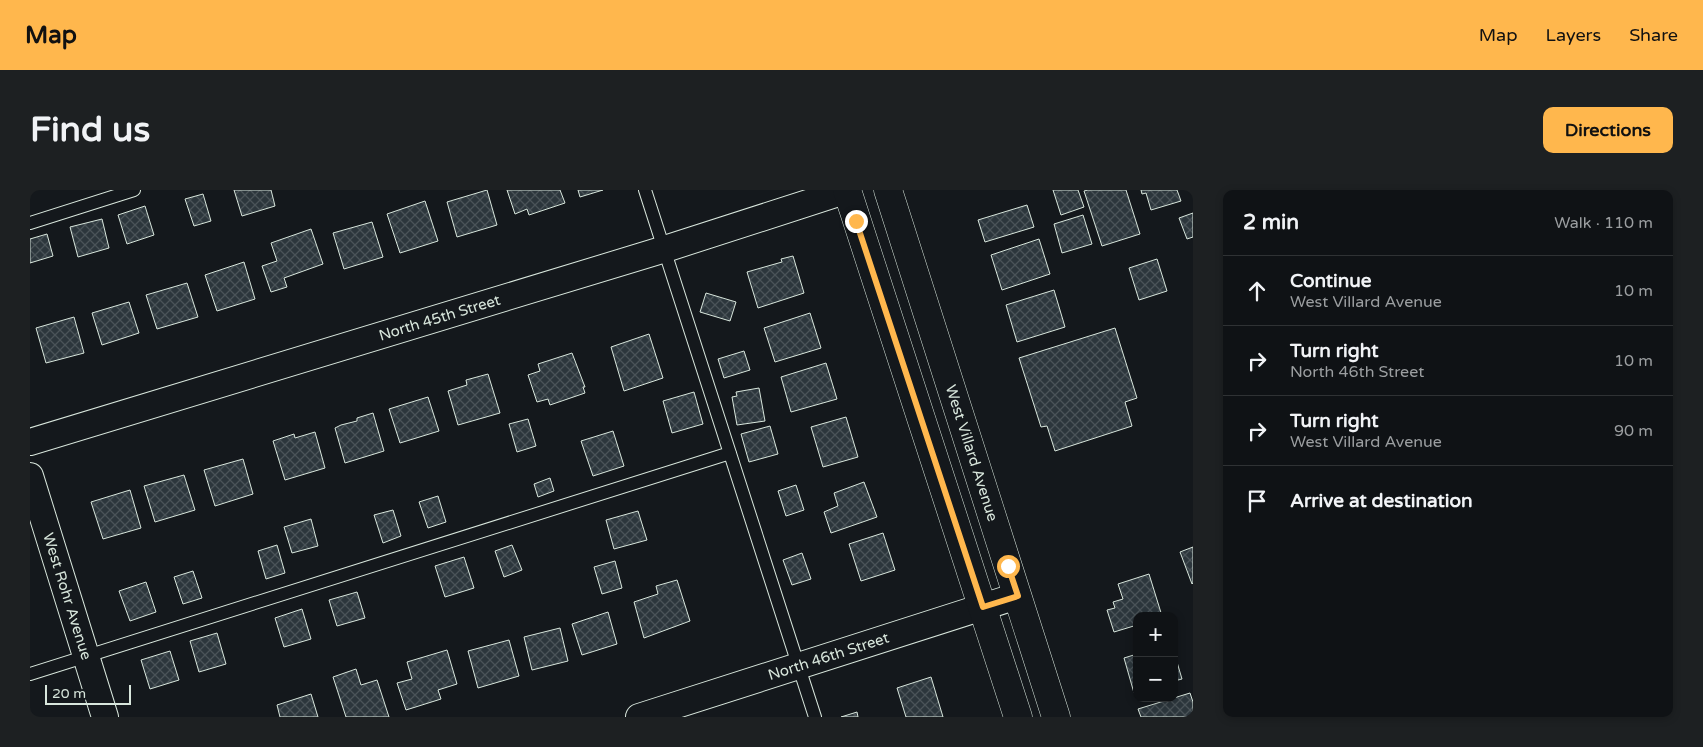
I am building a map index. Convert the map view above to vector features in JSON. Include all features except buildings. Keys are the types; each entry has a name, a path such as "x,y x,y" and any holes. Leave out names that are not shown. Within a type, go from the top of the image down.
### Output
{"street":[{"name":"North 45th Street","path":"30,442 665,250 847,190"},
{"path":"847,190 1018,717"},
{"name":"West Villard Avenue","path":"888,190 1056,717"},
{"name":"West Rohr Avenue","path":"30,476 105,717"},
{"name":"North 46th Street","path":"638,717 1018,596"}],"lane":[{"path":"30,223 134,190"},
{"path":"645,190 815,717"},
{"path":"30,674 730,453"}],"route":[{"path":"856,221 983,607 1018,596 1008,566"}]}
